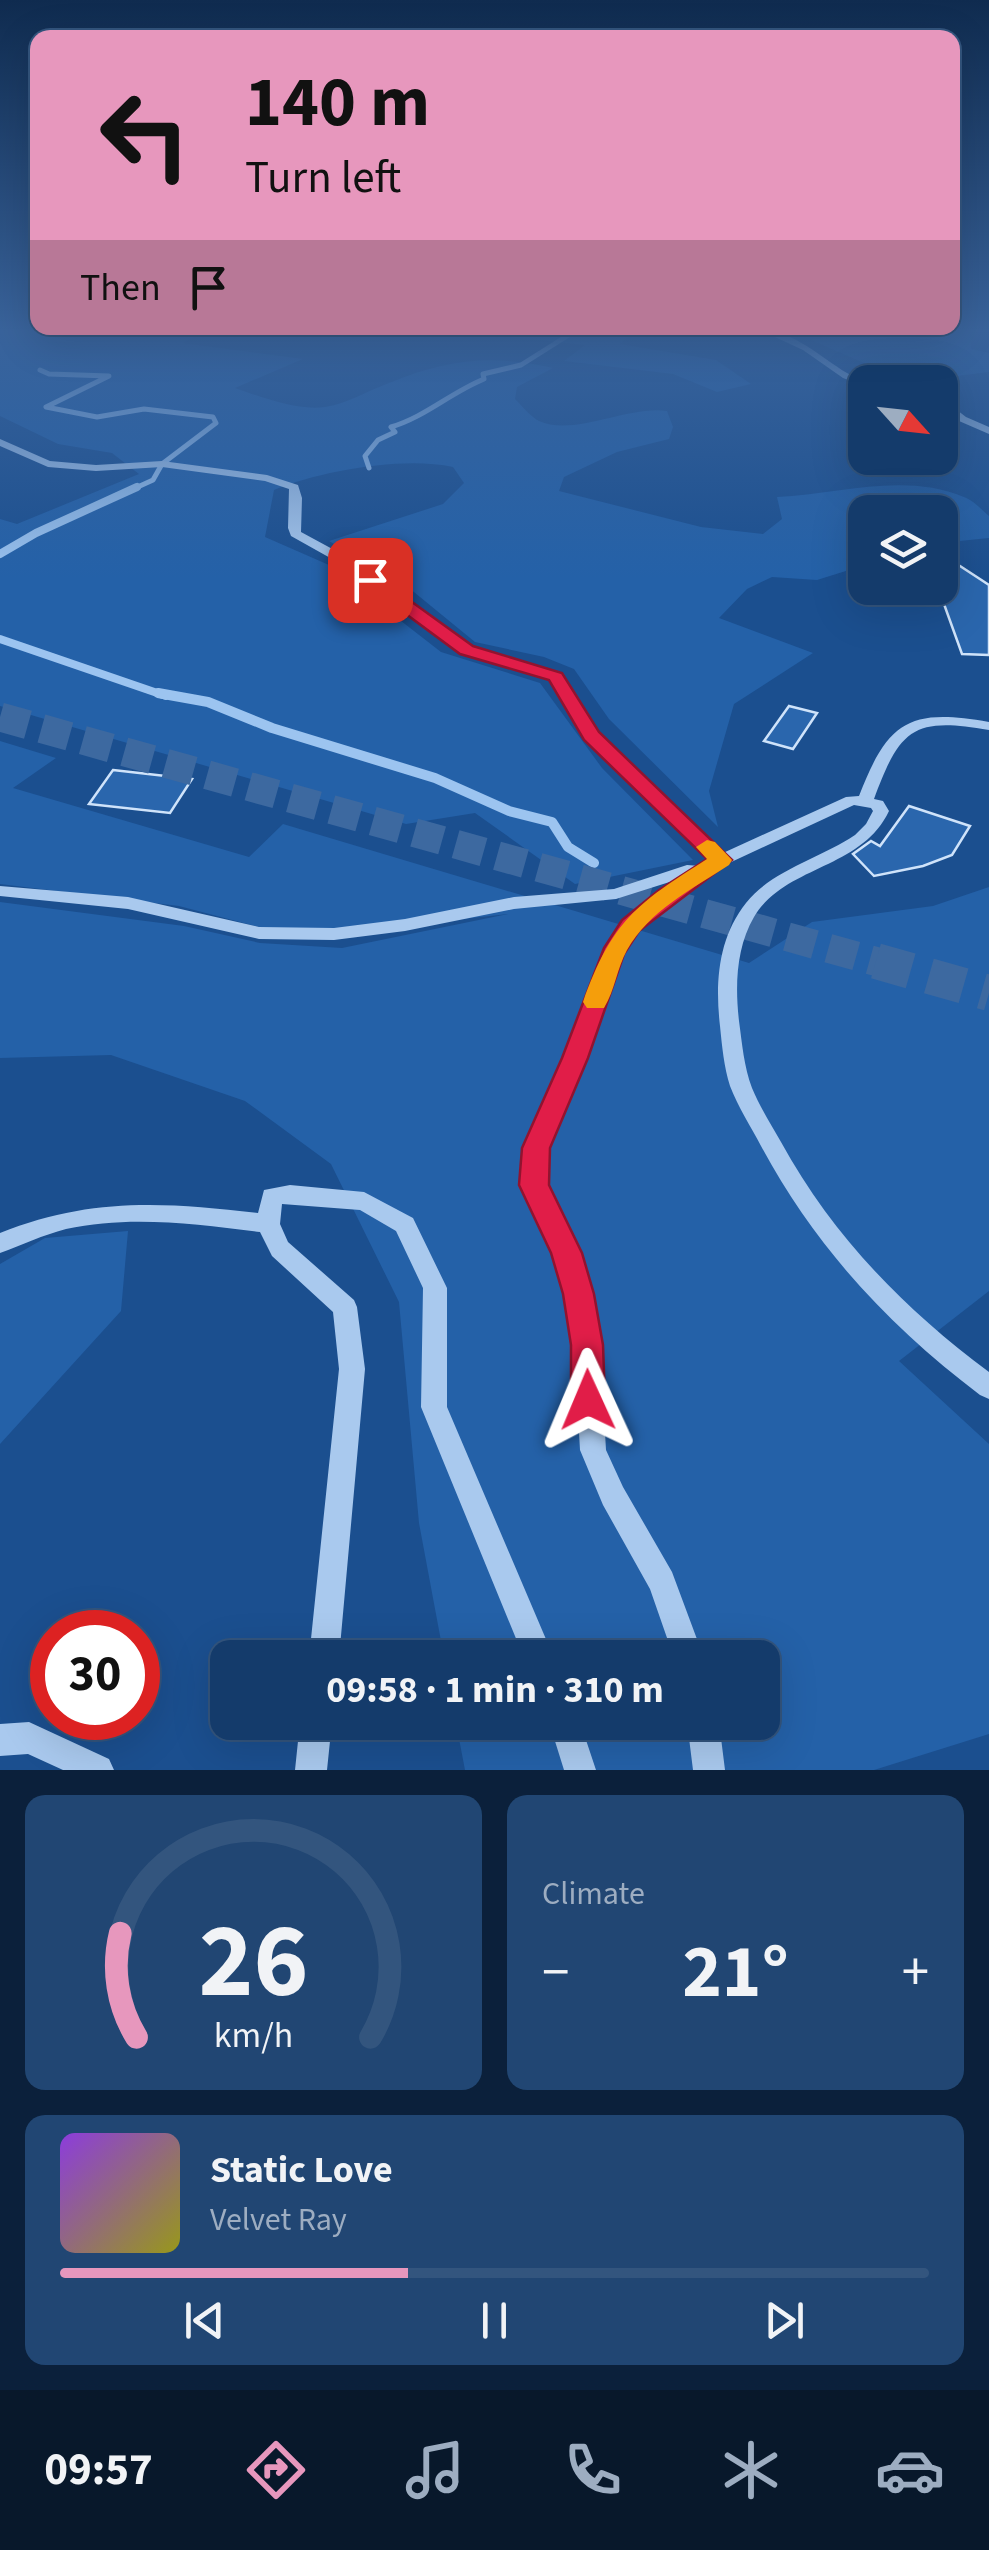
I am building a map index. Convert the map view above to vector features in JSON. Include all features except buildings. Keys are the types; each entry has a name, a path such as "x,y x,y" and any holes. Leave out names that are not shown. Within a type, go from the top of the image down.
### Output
{"street":[{"path":"958,416 989,430"},
{"path":"0,442 60,466 162,464 267,478 294,486 298,496 293,524 296,534 346,561 467,650 556,676 591,736 721,860"},
{"path":"866,799 892,738 908,728 952,720 989,726"},
{"path":"0,890 128,903 259,933 334,934 406,926 514,902 616,894 721,860 836,806 866,799 877,804 881,811 878,822 856,843 779,882 755,903 738,932 727,975 726,998 742,1085 805,1206 849,1260 898,1316 989,1386"},
{"path":"683,1640 662,1582 612,1496 593,1450 587,1345 578,1294 566,1253 534,1185 536,1148 575,1058 612,954 630,926 667,895 721,860"},
{"path":"326,1640 352,1370 345,1307 280,1249 268,1224 272,1196 290,1194 364,1201 405,1225 435,1288 434,1407 532,1640"},
{"path":"0,1243 61,1219 117,1210 170,1210 268,1224"},
{"path":"0,1740 29,1738 98,1770"},
{"path":"311,1770 314,1740"},
{"path":"570,1740 580,1770"},
{"path":"705,1740 709,1770"}],"shaded area":[{"path":"0,414 530,414 539,421 568,425 628,414 668,414 673,427 669,439 617,452 564,477 559,491 701,527 763,534 782,519 777,497 895,485 958,495 848,495 848,570 817,580 772,577 747,589 719,618 813,653 734,704 709,791 718,827 609,719 574,669 544,657 475,642 409,588 329,541 443,504 464,483 453,467 410,463 362,467 274,490 265,537 329,565 441,652 540,683 602,768 693,860 575,884 475,813 406,824 0,706 0,519 17,524 139,474 112,453 58,444"},
{"path":"958,495 989,516 989,538 958,541"},
{"path":"0,741 56,758 13,788 249,857 283,824 749,963 812,922 933,906 989,887 989,1291 899,1361 989,1444 989,1734 874,1770 465,1770 459,1740 780,1740 780,1640 441,1640 419,1523 399,1302 331,1164 245,1101 111,1055 0,1058 0,902 184,926 260,943 342,948 508,914 388,927 274,931 179,906 0,884"},
{"path":"128,1231 121,1311 0,1444 0,1264 45,1238"}],"waterway":[{"path":"80,414 97,417 117,414"},
{"path":"131,490 153,480 162,464 216,423 213,417 184,414"},
{"path":"369,468 365,456 378,440 395,432 391,427 421,414"},
{"path":"0,554 36,533 137,487"},
{"path":"0,639 166,696"},
{"path":"158,693 208,702 272,728 435,778 509,811 552,822 568,847 594,863"}],"tunnel":[{"path":"0,717 885,964"},
{"path":"876,961 989,993"}],"slow traffic":[{"path":"595,1002 612,954 630,926 667,895 721,860 707,847"}],"route":[{"path":"370,580 467,650 556,676 591,736 721,860 667,895 630,926 612,954 575,1058 536,1148 534,1185 566,1253 578,1294 587,1345 588,1400"}]}
